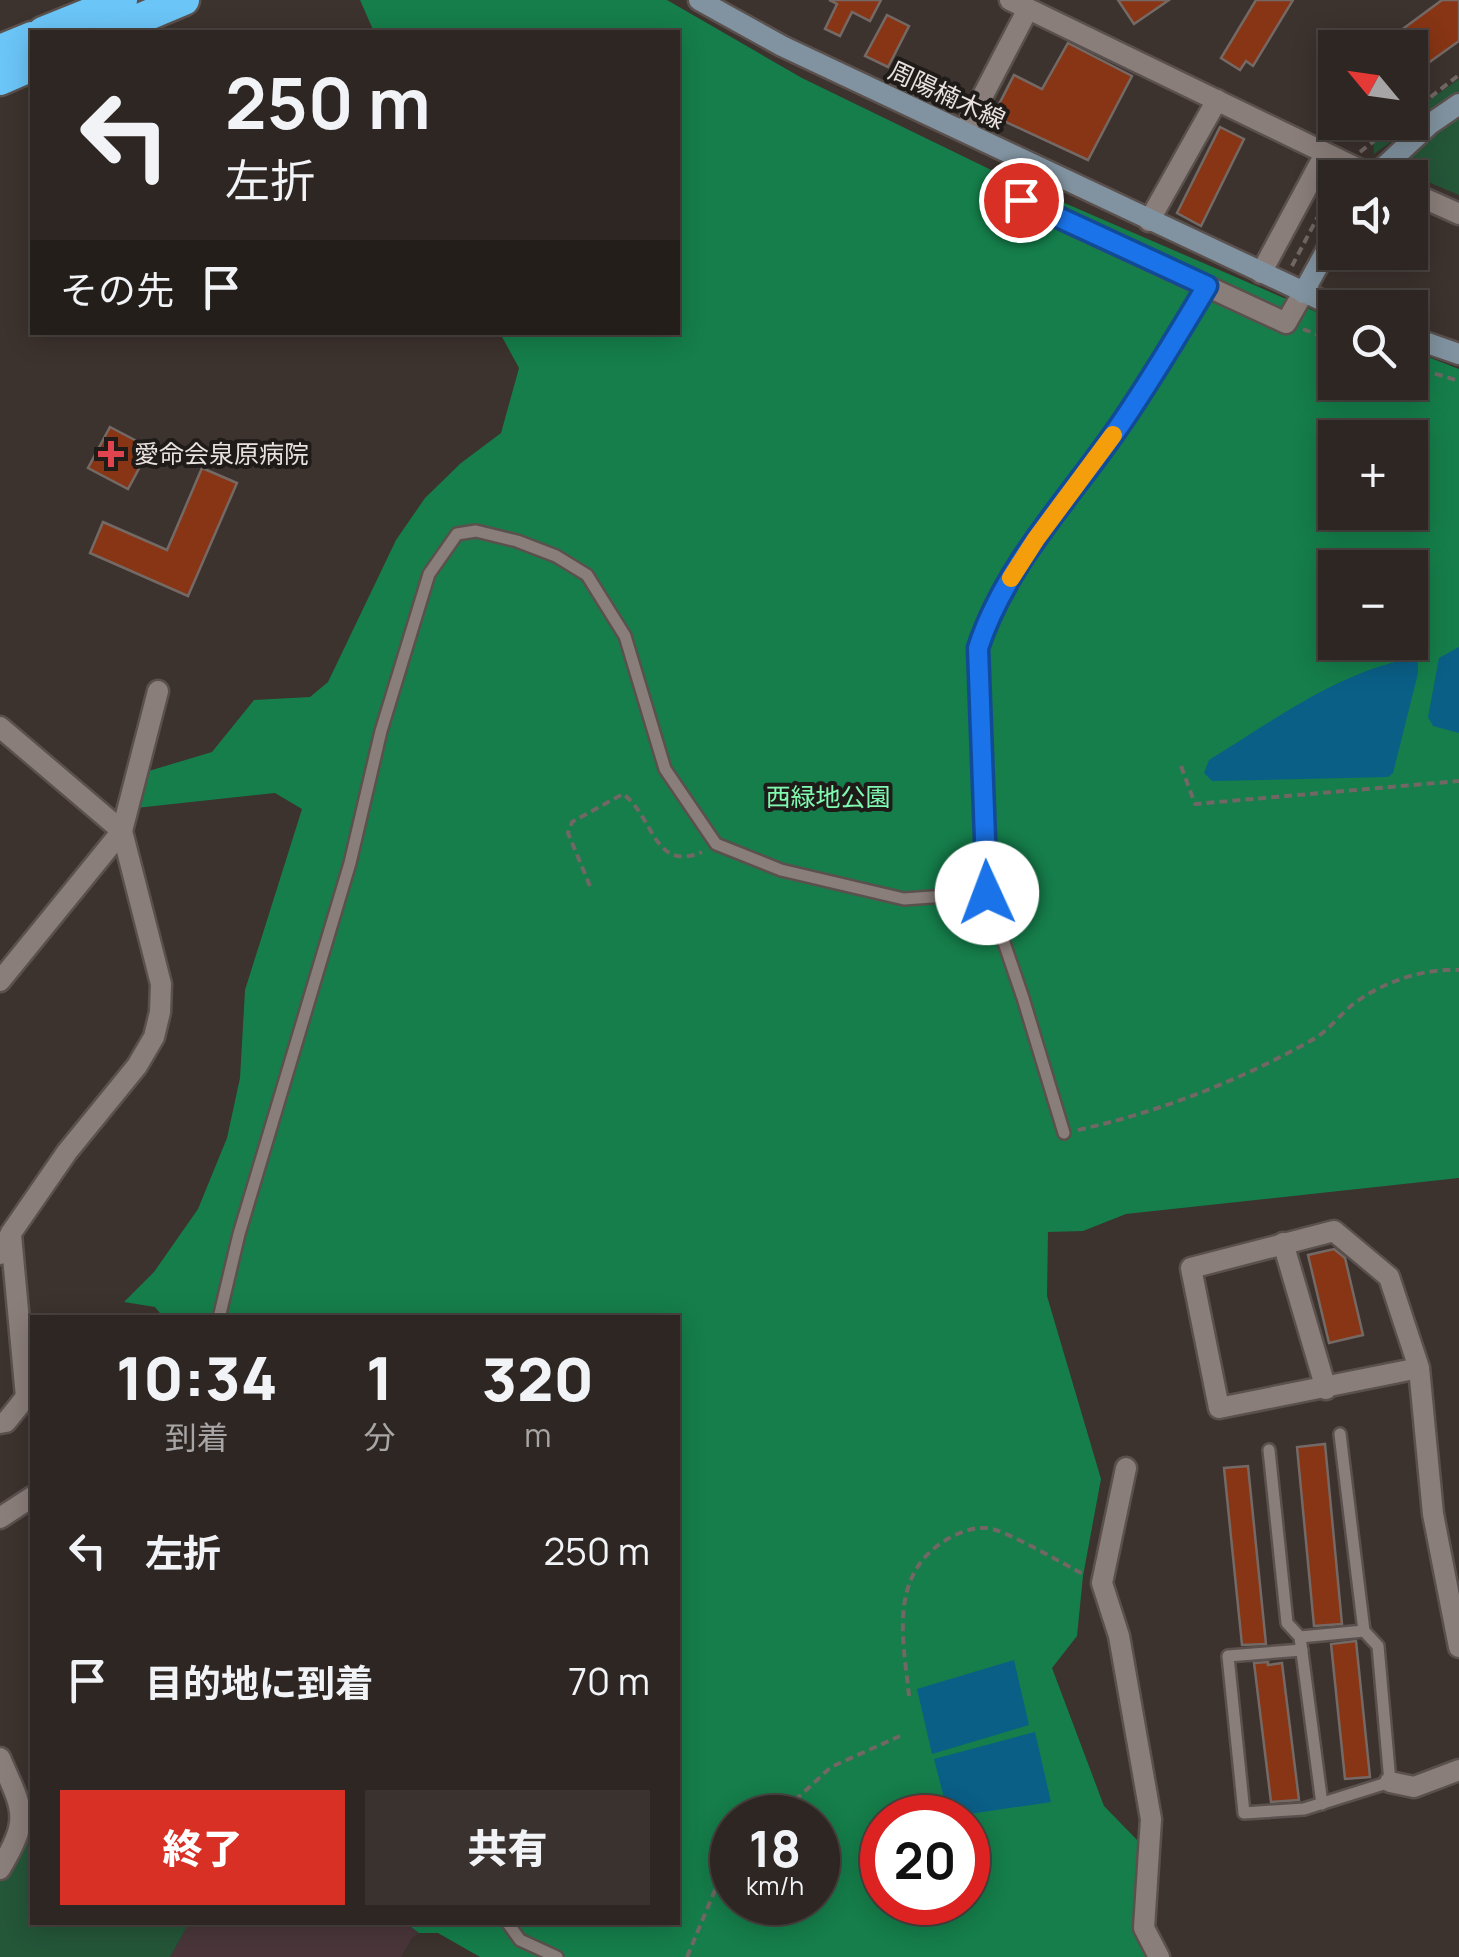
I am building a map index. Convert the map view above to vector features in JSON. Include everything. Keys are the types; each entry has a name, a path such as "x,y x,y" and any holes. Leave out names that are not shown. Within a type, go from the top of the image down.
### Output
{"highway":[{"path":"49,30 122,0"},
{"path":"113,30 184,0"},
{"path":"0,50 30,38"},
{"path":"0,80 30,67"}],"street":[{"name":"周陽楠木線","path":"700,0 749,30 1318,299"},
{"path":"965,130 1019,4 1341,160"},
{"path":"1149,221 1217,100"},
{"path":"1392,160 1430,124 1459,104"},
{"path":"1261,273 1326,154"},
{"path":"1021,200 1284,322 1318,266"},
{"path":"1428,200 1459,214"},
{"path":"1428,343 1459,354"},
{"path":"2,976 122,831 158,691"},
{"path":"0,727 122,831 161,984 154,1037 137,1066 66,1152 0,1254"},
{"path":"1419,1368 1219,1408 1191,1268 1334,1231 1389,1277 1419,1368 1433,1514 1459,1647"},
{"path":"0,1424 26,1397 10,1234"},
{"path":"1283,1243 1326,1388"},
{"path":"1126,1468 1102,1583 1119,1636 1152,1819 1144,1928 1159,1957"},
{"path":"0,1518 30,1498"},
{"path":"0,1758 18,1801 22,1824 19,1838 0,1869"},
{"path":"1390,1782 1414,1787 1459,1770"}],"lane":[{"path":"1064,1134 1024,998 987,893 978,648 989,614 1036,539 1114,433 1207,286"},
{"path":"220,1315 239,1234 350,863 386,714 429,574 457,534 476,531 517,541 556,556 587,575 625,636 665,769 716,844 781,870 904,899 987,893"},
{"path":"1340,1434 1364,1631 1378,1646 1390,1782 1304,1808 1244,1813 1228,1656 1364,1631"},
{"path":"1269,1450 1286,1623 1301,1643 1322,1804"},
{"path":"509,1925 520,1940 557,1957"}],"path":[{"path":"1428,99 1459,75"},
{"path":"1349,160 1375,140"},
{"path":"1282,283 1318,216"},
{"path":"1284,322 1318,335"},
{"path":"1428,372 1459,382"},
{"path":"1181,766 1195,804 1459,781"},
{"path":"590,886 568,833 572,822 623,794 637,804 661,849 672,856 698,854 716,844"},
{"path":"1064,1134 1210,1090 1316,1038 1357,1001 1395,982 1442,970 1459,970"},
{"path":"909,1696 902,1614 909,1582 925,1555 951,1535 988,1528 1084,1574"},
{"path":"801,1795 831,1767 900,1736"},
{"path":"687,1957 710,1902"}],"shaded area":[{"path":"188,1925 410,1925 419,1933 401,1957 170,1957"}],"green space":[{"name":"西緑地公園","path":"360,0 667,0 802,78 1016,182 1318,313 1318,400 1428,400 1428,357 1459,369 1459,1178 1126,1214 1083,1231 1048,1232 1047,1296 1101,1479 1083,1576 1077,1636 1052,1668 1104,1806 1139,1842 1139,1924 1153,1957 480,1957 438,1933 419,1933 409,1925 680,1925 680,1315 162,1315 155,1307 124,1302 154,1272 198,1209 227,1138 240,1078 245,990 302,809 275,793 136,808 142,773 212,752 254,700 310,697 328,682 396,540 425,498 461,463 501,433 519,368 501,335 680,335 680,30 373,30"},
{"path":"1459,79 1459,93 1428,115 1428,101"},
{"path":"1459,117 1459,195 1428,182 1428,160 1398,160"},
{"path":"1373,140 1394,140 1374,154"},
{"path":"30,1832 30,1925 188,1925 170,1957 0,1957 0,1876"}],"water":[{"path":"1459,647 1459,733 1433,726 1428,717 1439,658"},
{"path":"1418,661 1393,773 1388,777 1212,781 1204,773 1209,760 1306,700 1383,666"},
{"path":"1014,1660 1029,1725 932,1754 917,1689"},
{"path":"1035,1732 1051,1802 990,1811 990,1795 943,1795 934,1759"}],"building":[{"path":"829,0 881,0 870,21 852,12 840,36 825,29 837,4"},
{"path":"1118,0 1169,0 1134,24"},
{"path":"1256,0 1293,0 1253,66 1246,61 1240,70 1221,58"},
{"path":"1442,0 1459,0 1459,41 1428,63 1428,30 1401,30"},
{"path":"887,15 909,26 888,67 865,56"},
{"path":"1068,43 1132,76 1088,160 993,116 1014,75 1042,89"},
{"path":"1220,127 1244,139 1201,226 1177,213"},
{"path":"110,427 150,448 128,489 88,468"},
{"path":"202,468 237,483 188,596 90,553 103,522 167,550"},
{"path":"1334,1249 1345,1258 1363,1335 1329,1343 1308,1255"},
{"path":"1325,1444 1342,1624 1314,1626 1297,1447"},
{"path":"1248,1466 1266,1644 1242,1645 1224,1468"},
{"path":"1356,1641 1370,1777 1345,1779 1331,1644"},
{"path":"1254,1663 1282,1663 1299,1800 1271,1802"}],"slow traffic":[{"path":"1011,578 1113,435"}],"place":[{"name":"愛命会泉原病院","path":"111,454"}],"route":[{"path":"987,893 978,648 989,614 1036,539 1163,360 1207,286 1021,200"}]}
